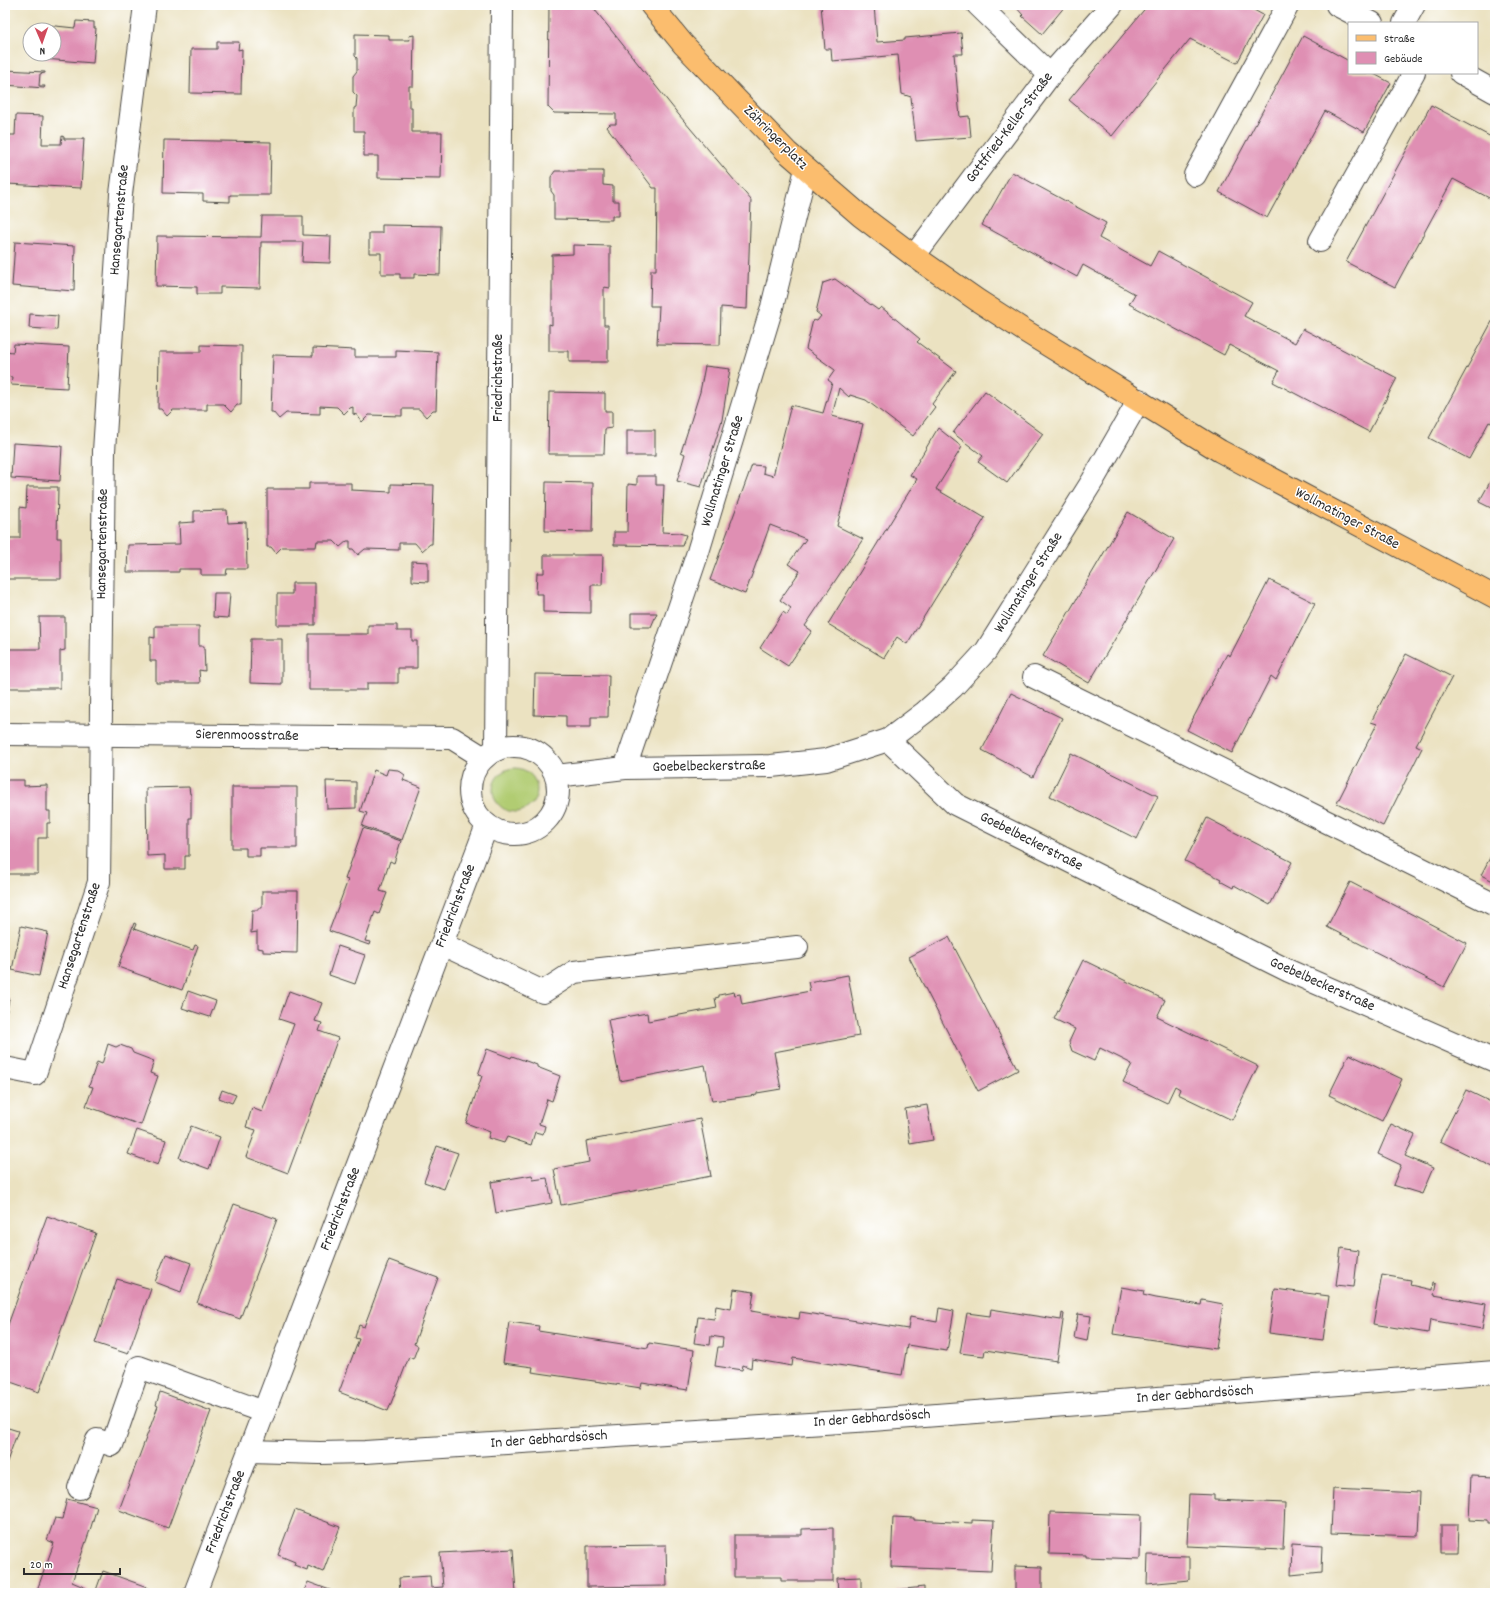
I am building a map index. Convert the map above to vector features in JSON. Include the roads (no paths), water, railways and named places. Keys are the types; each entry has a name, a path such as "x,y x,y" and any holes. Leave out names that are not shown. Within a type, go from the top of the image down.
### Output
{"main road":[{"name":"Zähringerplatz","path":"651,5 683,44 724,88 806,169 861,216 914,256"},
{"name":"Wollmatinger Straße","path":"914,256 1019,327 1236,460 1495,596"}],"street":[{"name":"Hansegartenstraße","path":"5,1068 35,1074 99,882 104,451 121,194 145,5"},
{"name":"Friedrichstraße","path":"490,754 502,5"},
{"path":"978,5 1050,75"},
{"name":"Gottfried-Keller-Straße","path":"914,256 1050,75 1112,5"},
{"path":"1195,175 1288,5"},
{"path":"1337,5 1370,22"},
{"path":"1405,22 1414,5"},
{"path":"1320,241 1413,74"},
{"path":"1463,74 1495,92"},
{"name":"Wollmatinger Straße","path":"625,768 698,552 772,307 806,169"},
{"name":"Wollmatinger Straße","path":"888,740 925,712 948,692 986,652 1093,480 1139,400"},
{"path":"1034,676 1495,905"},
{"name":"Sierenmoosstraße","path":"5,734 452,738 490,754"},
{"name":"Goebelbeckerstraße","path":"556,776 625,768 771,766 826,760 888,740 955,804 1288,971 1495,1061"},
{"path":"510,746 525,747 538,753 549,763 556,776 558,788 557,800 553,810 546,820 537,828 526,832 514,834 503,832 487,826 476,811 471,799 472,777 477,767 490,754 510,746"},
{"name":"Friedrichstraße","path":"195,1593 487,826"},
{"path":"442,944 543,992 574,972 797,947"},
{"path":"79,1488 97,1440 112,1445 139,1367 264,1412"},
{"name":"In der Gebhardsösch","path":"249,1451 320,1453 381,1451 872,1420 1495,1372"}]}
